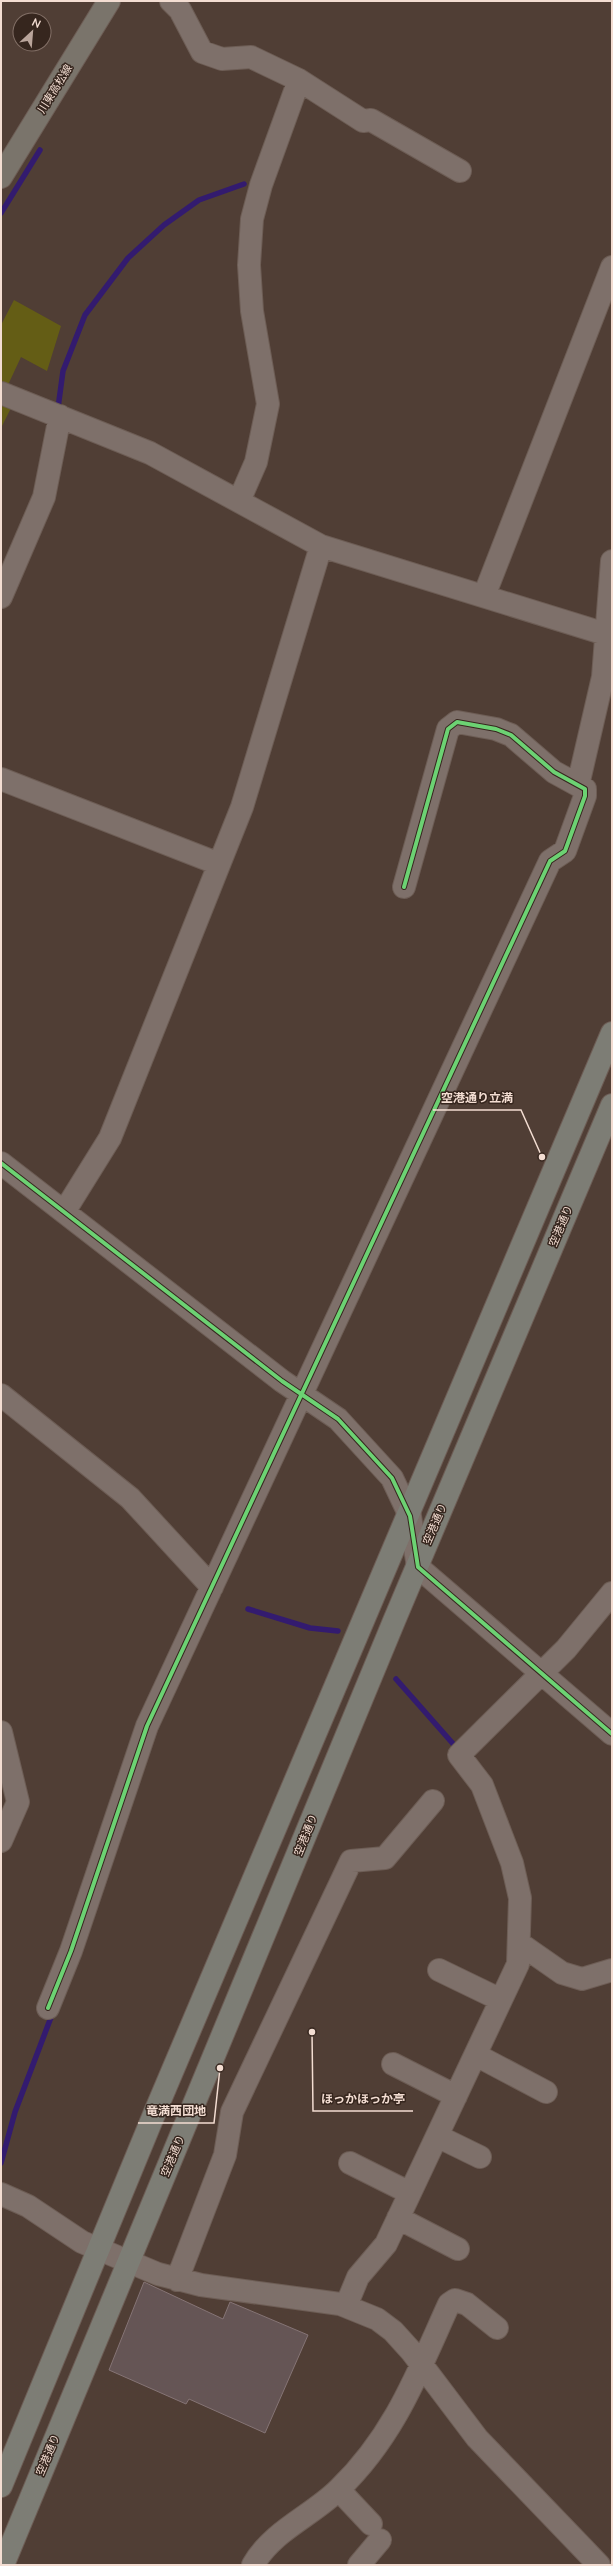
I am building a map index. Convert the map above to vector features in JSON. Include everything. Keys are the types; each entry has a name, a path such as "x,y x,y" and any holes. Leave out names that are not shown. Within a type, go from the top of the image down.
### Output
{"highway":[{"path":"1,2486 98,2249 410,1516 612,1033"},
{"name":"空港通り","path":"3,2565 612,1105"}],"main road":[{"name":"川東高松線","path":"1,177 109,1"}],"street":[{"path":"171,1 180,10 202,52 222,58 250,57 299,80 363,121 371,120 460,171"},
{"path":"239,501 256,462 268,404 252,311 249,265 252,219 261,185 299,80"},
{"path":"484,596 612,267"},
{"path":"1,393 150,453 321,546 609,635"},
{"path":"1,597 44,497 60,416"},
{"path":"64,1212 110,1138 242,807 321,546"},
{"path":"578,785 603,677 609,635 612,561"},
{"path":"48,2008 71,1951 147,1726 303,1395 550,861 565,851 585,796 585,789 554,772 511,735 496,729 457,722 448,728 404,887"},
{"path":"1,779 219,864"},
{"path":"1,1163 303,1395 338,1419 366,1447 392,1478 410,1516 418,1567 612,1734"},
{"path":"1,1395 130,1498 212,1588"},
{"path":"346,2306 358,2277 386,2244 518,1964 520,1898 512,1863 482,1785 459,1755 541,1672 566,1649 612,1593"},
{"path":"1,1732 18,1802 1,1841"},
{"path":"177,2280 225,2155 232,2112 351,1861 385,1858 433,1800"},
{"path":"519,1943 562,1973 582,1979 612,1970"},
{"path":"439,1970 501,2000"},
{"path":"476,2055 546,2092"},
{"path":"393,2064 456,2096"},
{"path":"437,2136 480,2157"},
{"path":"350,2163 410,2193"},
{"path":"1,2194 28,2206 82,2242 177,2280 319,2300 346,2306 377,2320 393,2331 422,2365 477,2438 599,2565"},
{"path":"398,2218 458,2249"},
{"path":"253,2565 270,2541 339,2490 384,2436 406,2401 449,2304 455,2300 467,2304 497,2328"},
{"path":"339,2490 375,2532 365,2563"}],"shaded area":[{"path":"14,300 61,326 47,371 21,357 7,387 1,384 1,325"},
{"path":"1,404 11,408 1,428"}],"building":[{"path":"144,2282 223,2319 230,2302 308,2335 265,2433 189,2399 186,2404 109,2370"}],"waterway":[{"path":"1,213 40,150"},
{"path":"61,409 58,408 63,371 85,315 128,258 164,225 199,200 244,184"},
{"path":"248,1609 310,1628 338,1631"},
{"path":"396,1679 455,1746"},
{"path":"1,2163 15,2112 53,2012"}],"cycle path":[{"path":"48,2008 71,1951 147,1726 550,861 565,851 585,796 585,789 554,772 511,735 496,729 457,722 448,729 404,887"},
{"path":"1,1163 282,1381 338,1419 392,1478 410,1516 418,1567 612,1734"}],"place":[{"name":"空港通り立満","path":"542,1157"},
{"name":"ほっかほっか亭","path":"312,2032"},
{"name":"竜満西団地","path":"220,2068"}]}
